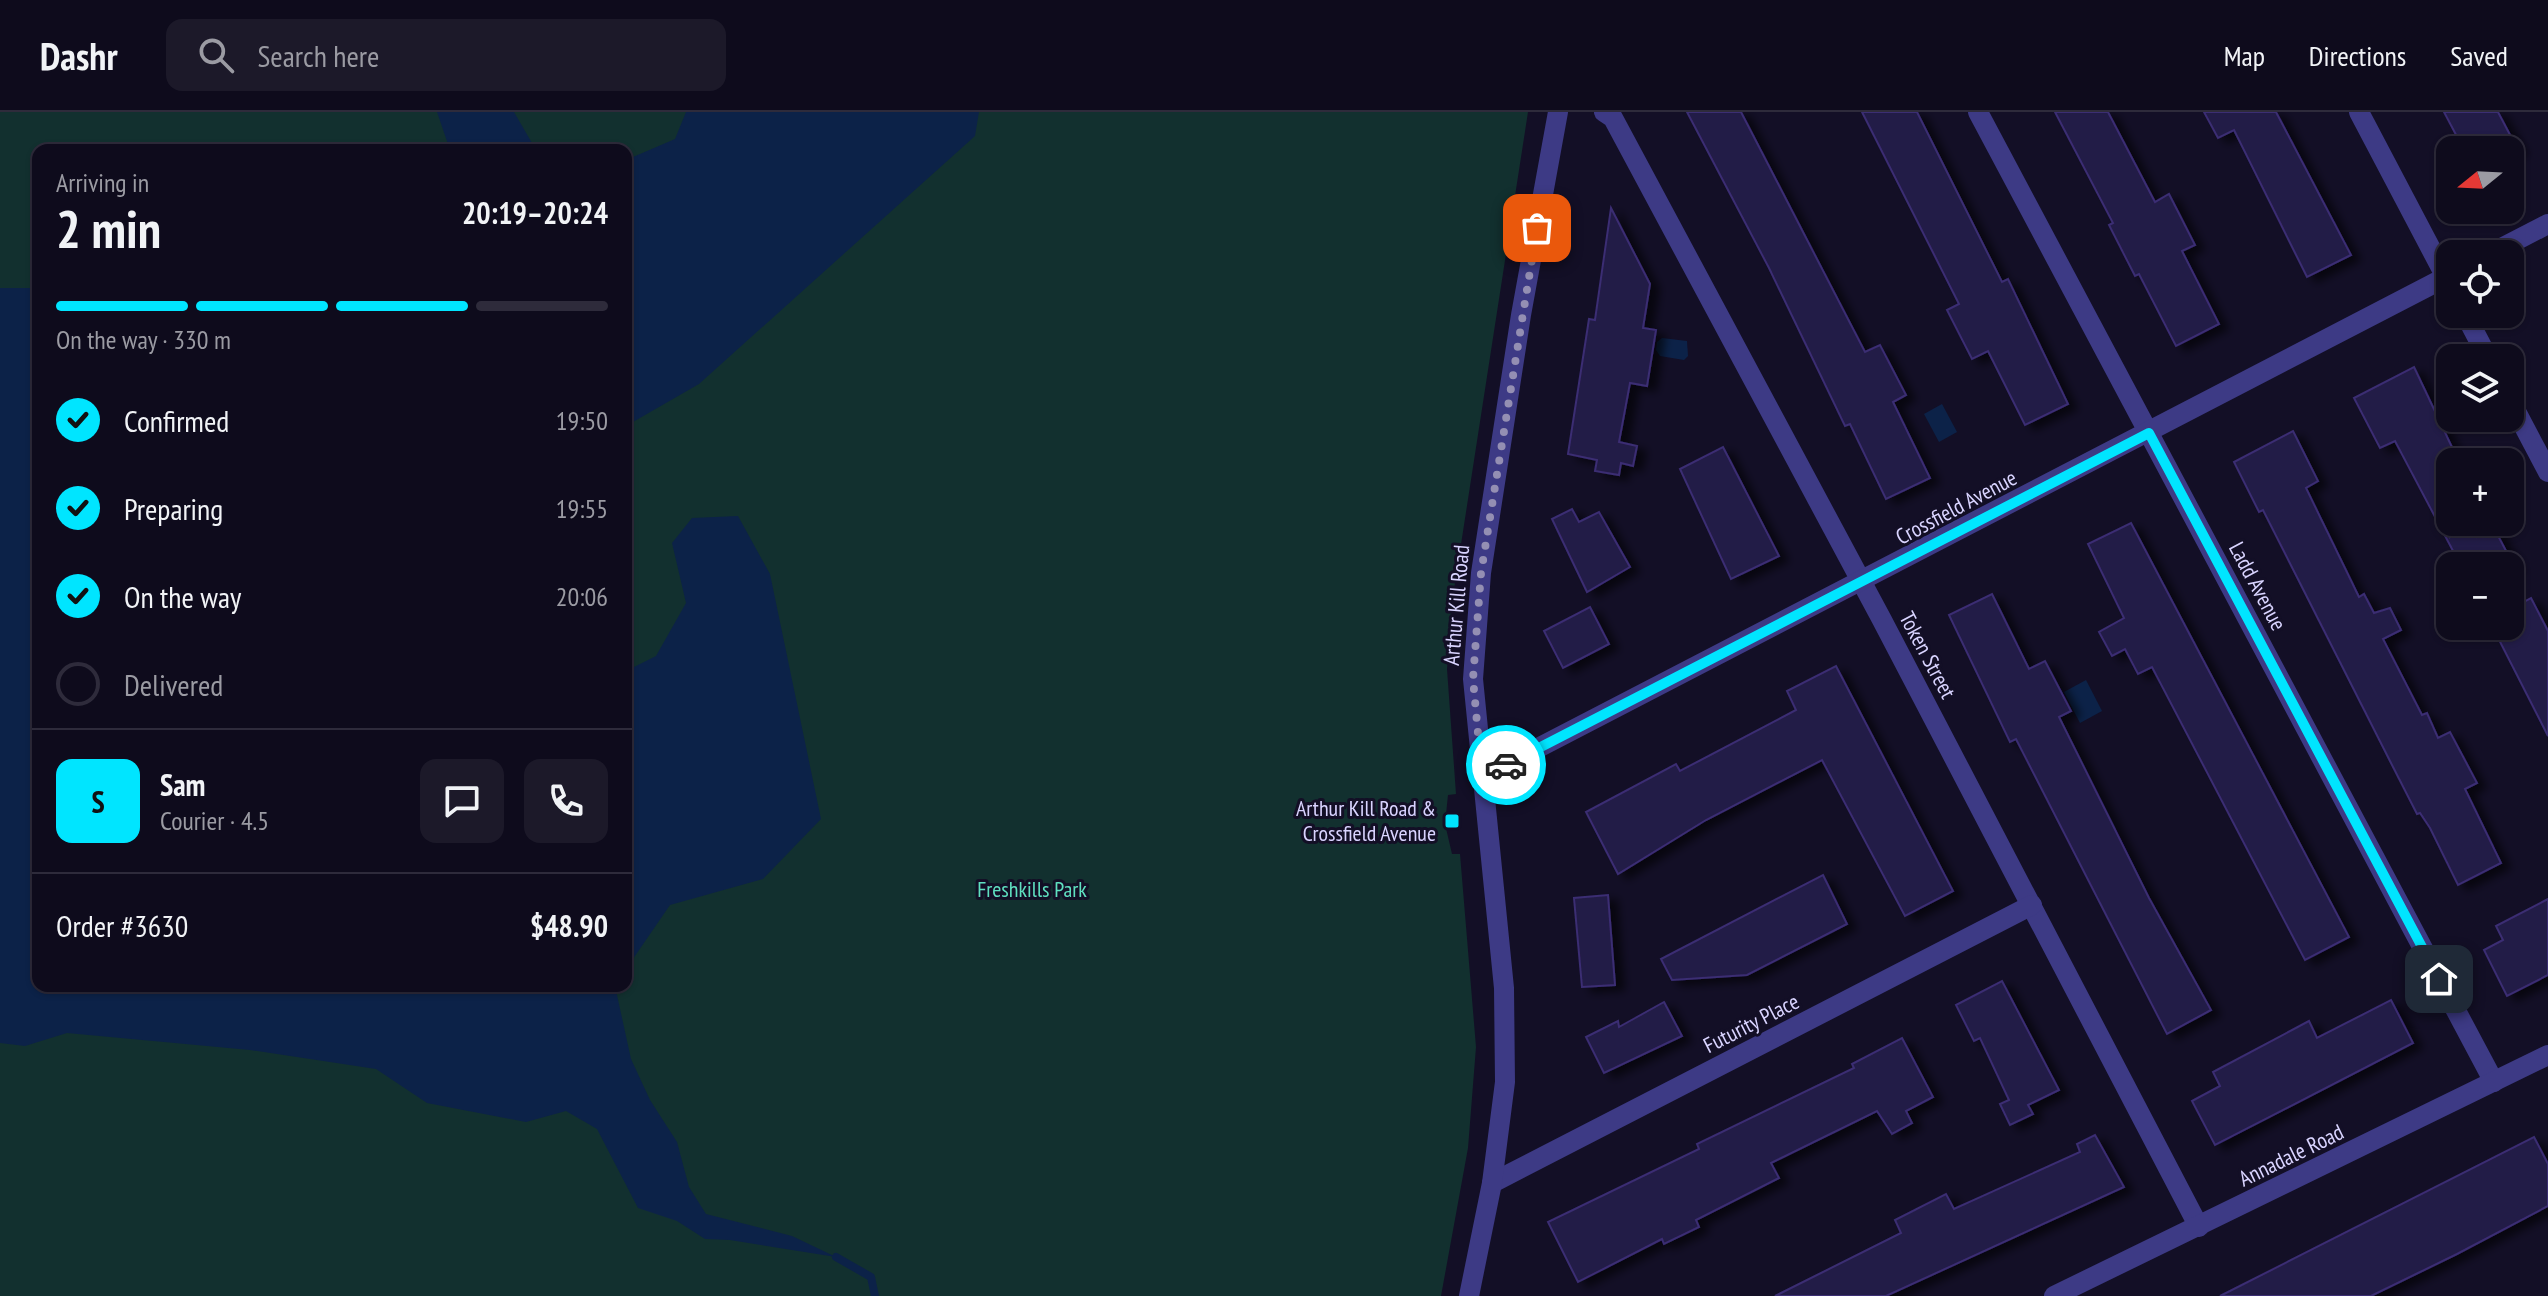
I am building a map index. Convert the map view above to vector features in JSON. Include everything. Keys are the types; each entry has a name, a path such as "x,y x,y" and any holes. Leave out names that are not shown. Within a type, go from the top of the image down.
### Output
{"street":[{"name":"Arthur Kill Road","path":"1469,1296 1492,1183 1505,1082 1504,988 1473,679 1481,573 1521,315 1558,112"},
{"name":"Token Street","path":"1604,112 1613,118 1863,583 2199,1227"},
{"name":"Ladd Avenue","path":"1978,112 2494,1082"},
{"path":"2359,112 2436,255"},
{"path":"2517,240 2548,224"},
{"name":"Crossfield Avenue","path":"1482,777 2436,286"},
{"path":"2524,427 2548,472"},
{"name":"Futurity Place","path":"1492,1183 2032,905"},
{"name":"Annadale Road","path":"2054,1296 2548,1055"}],"green space":[{"name":"Freshkills Park","path":"0,112 1528,112 1453,596 1447,669 1456,794 1448,795 1445,824 1452,854 1460,854 1476,1047 1468,1148 1441,1296 0,1296"}],"water":[{"path":"437,112 514,112 533,144 448,144"},
{"path":"686,112 979,112 975,136 699,384 632,423 632,157 675,139"},
{"path":"0,288 32,288 32,992 616,992 631,1059 650,1100 677,1142 689,1187 706,1214 792,1236 836,1257 730,1240 705,1239 677,1221 638,1208 597,1129 566,1111 526,1122 427,1103 376,1069 250,1050 67,1033 25,1046 0,1043"},
{"path":"1662,338 1687,341 1688,356 1684,360 1660,356 1656,350 1657,342"},
{"path":"1942,404 1957,432 1939,442 1924,414"},
{"path":"738,516 770,574 821,819 763,879 670,905 632,960 632,668 656,656 686,603 672,543 692,518"},
{"path":"2086,680 2102,711 2080,723 2064,692"}],"building":[{"path":"1687,112 1741,112 1865,352 1880,345 1906,395 1893,402 1930,478 1886,499 1850,424 1845,426 1769,268"},
{"path":"1862,112 1917,112 2002,282 2008,279 2068,404 2025,425 1988,351 1972,359 1947,310 1959,304"},
{"path":"2055,112 2108,112 2155,202 2169,194 2195,245 2182,251 2219,324 2176,346 2139,274 2135,276 2109,225 2113,223"},
{"path":"2204,112 2276,112 2351,255 2307,277 2234,130 2218,138"},
{"path":"2444,112 2498,112 2511,136 2457,136"},
{"path":"1611,208 1650,284 1643,328 1656,330 1647,386 1630,383 1619,442 1637,446 1633,466 1621,463 1619,475 1595,471 1597,460 1568,454 1589,319 1595,320"},
{"path":"2414,367 2436,413 2436,432 2445,432 2452,448 2436,448 2436,519 2395,441 2380,448 2354,398"},
{"path":"2293,431 2318,481 2306,488 2359,597 2364,594 2374,613 2390,608 2401,630 2383,639 2422,715 2427,713 2438,738 2450,732 2477,783 2465,789 2501,863 2458,885 2430,828 2420,813 2417,814 2263,510 2259,512 2234,462"},
{"path":"1723,447 1779,556 1731,579 1680,469"},
{"path":"1572,509 1579,522 1599,512 1630,567 1587,592 1552,519"},
{"path":"2131,523 2349,937 2305,960 2152,667 2138,674 2125,649 2112,656 2099,632 2124,618 2088,544"},
{"path":"2445,536 2498,536 2507,552 2454,552"},
{"path":"1992,594 2029,669 2045,661 2071,711 2059,717 2149,898 2211,1010 2167,1034 2016,739 2010,742 1949,615"},
{"path":"2531,598 2548,631 2548,736 2499,640 2524,640 2524,602"},
{"path":"1590,607 1609,644 1563,668 1544,631"},
{"path":"1836,666 1953,891 1905,916 1822,760 1706,820 1618,874 1586,812 1676,764 1680,771 1796,710 1787,691"},
{"path":"1823,875 1847,924 1747,975 1672,980 1661,959"},
{"path":"1608,895 1615,985 1582,987 1574,898"},
{"path":"2548,899 2548,975 2507,996 2484,950 2503,940 2496,926"},
{"path":"2002,981 2059,1090 2028,1105 2033,1114 2010,1125 2000,1104 2009,1100 1980,1038 1974,1041 1956,1005"},
{"path":"2391,1000 2413,1043 2215,1145 2192,1101 2220,1086 2213,1072 2309,1021 2317,1038"},
{"path":"1664,1002 1682,1036 1604,1073 1586,1037 1618,1021 1619,1027"},
{"path":"1902,1038 1933,1097 1906,1111 1912,1123 1892,1134 1877,1111 1771,1163 1779,1178 1696,1220 1699,1227 1664,1244 1662,1239 1578,1282 1548,1222 1699,1149 1697,1144 1854,1068 1852,1064"},
{"path":"2095,1135 2124,1187 1886,1296 1775,1296 1901,1233 1895,1220 1946,1194 1954,1209 2080,1152 2077,1144"},
{"path":"2534,1137 2548,1164 2548,1206 2457,1254 2371,1296 2220,1296"}],"waterway":[{"path":"836,1257 871,1277 875,1296"}],"way so far":[{"path":"1506,765 1482,777 1473,679 1481,573 1537,228"}],"place":[{"name":"Arthur Kill Road & Crossfield Avenue","path":"1452,821"}],"route":[{"path":"1506,765 2149,433 2439,979"}]}
